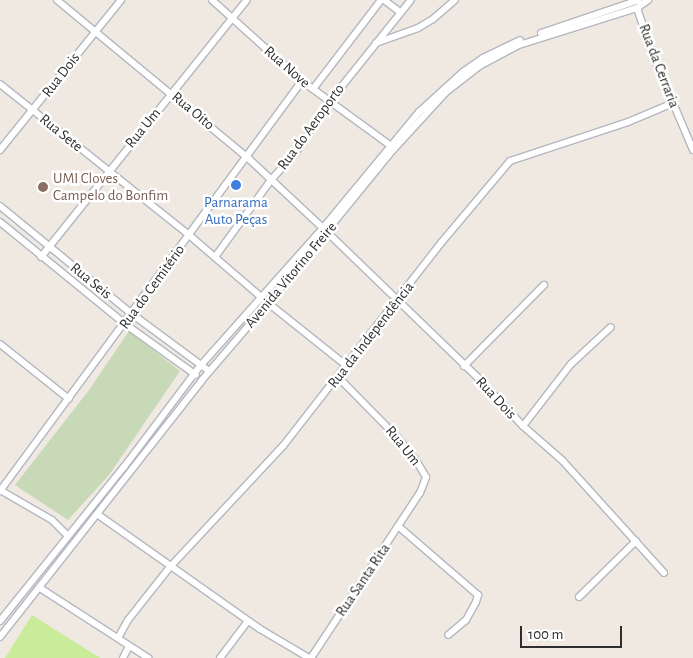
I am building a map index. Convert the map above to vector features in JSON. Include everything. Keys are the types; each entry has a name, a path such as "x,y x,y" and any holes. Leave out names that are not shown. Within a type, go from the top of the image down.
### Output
{"street":[{"name":"Rua Oito","path":"57,0 96,30 248,158 325,230"},
{"name":"Rua Dois","path":"0,150 121,0"},
{"name":"Rua Nove","path":"212,0 302,82 391,146"},
{"name":"Rua Um","path":"41,257 108,171 247,0"},
{"path":"314,89 382,0 401,13"},
{"name":"Rua do Aeroporto","path":"215,257 271,180 296,152 330,101 411,0"},
{"path":"375,43 418,28 433,19 455,0"},
{"name":"Avenida Vitorino Freire","path":"0,638 202,380 268,303 391,146 445,86 483,58 524,39 639,0"},
{"name":"Avenida Vitorino Freire","path":"0,620 124,466 201,365 261,296 325,230 429,109 481,65 519,45 638,8 648,0"},
{"name":"Rua da Cerraria","path":"638,8 654,58 693,150"},
{"name":"Rua do Cemitério","path":"0,490 248,158 302,82"},
{"name":"Rua Sete","path":"0,84 189,235 261,296"},
{"name":"Rua da Independência","path":"118,638 128,620 170,567 283,446 338,378 441,243 510,161 628,122 673,103"},
{"name":"Rua Seis","path":"0,206 132,314 209,372"},
{"path":"0,222 125,324 202,380"},
{"name":"Rua Dois","path":"325,230 523,426 562,460 664,573"},
{"path":"464,366 544,285"},
{"path":"261,296 347,366"},
{"path":"523,426 571,364 611,327"},
{"path":"0,344 69,399"},
{"name":"Rua Um","path":"338,378 397,437 424,473 423,487 414,501"},
{"path":"0,490 52,520 67,535"},
{"name":"Rua Santa Rita","path":"310,658 414,501"},
{"path":"97,514 248,621 310,658"},
{"path":"398,526 478,595 466,620 448,635"},
{"path":"579,597 636,541"},
{"path":"40,588 148,658"},
{"path":"220,658 248,621"},
{"path":"123,658 129,646"}],"green space":[{"path":"129,331 180,371 109,475 68,520 15,485 89,390"},
{"path":"32,615 100,658 5,658"}],"place":[{"name":"Parnarama Auto Peças","path":"236,185"},
{"name":"UMI Cloves Campelo do Bonfim","path":"43,187"}]}
